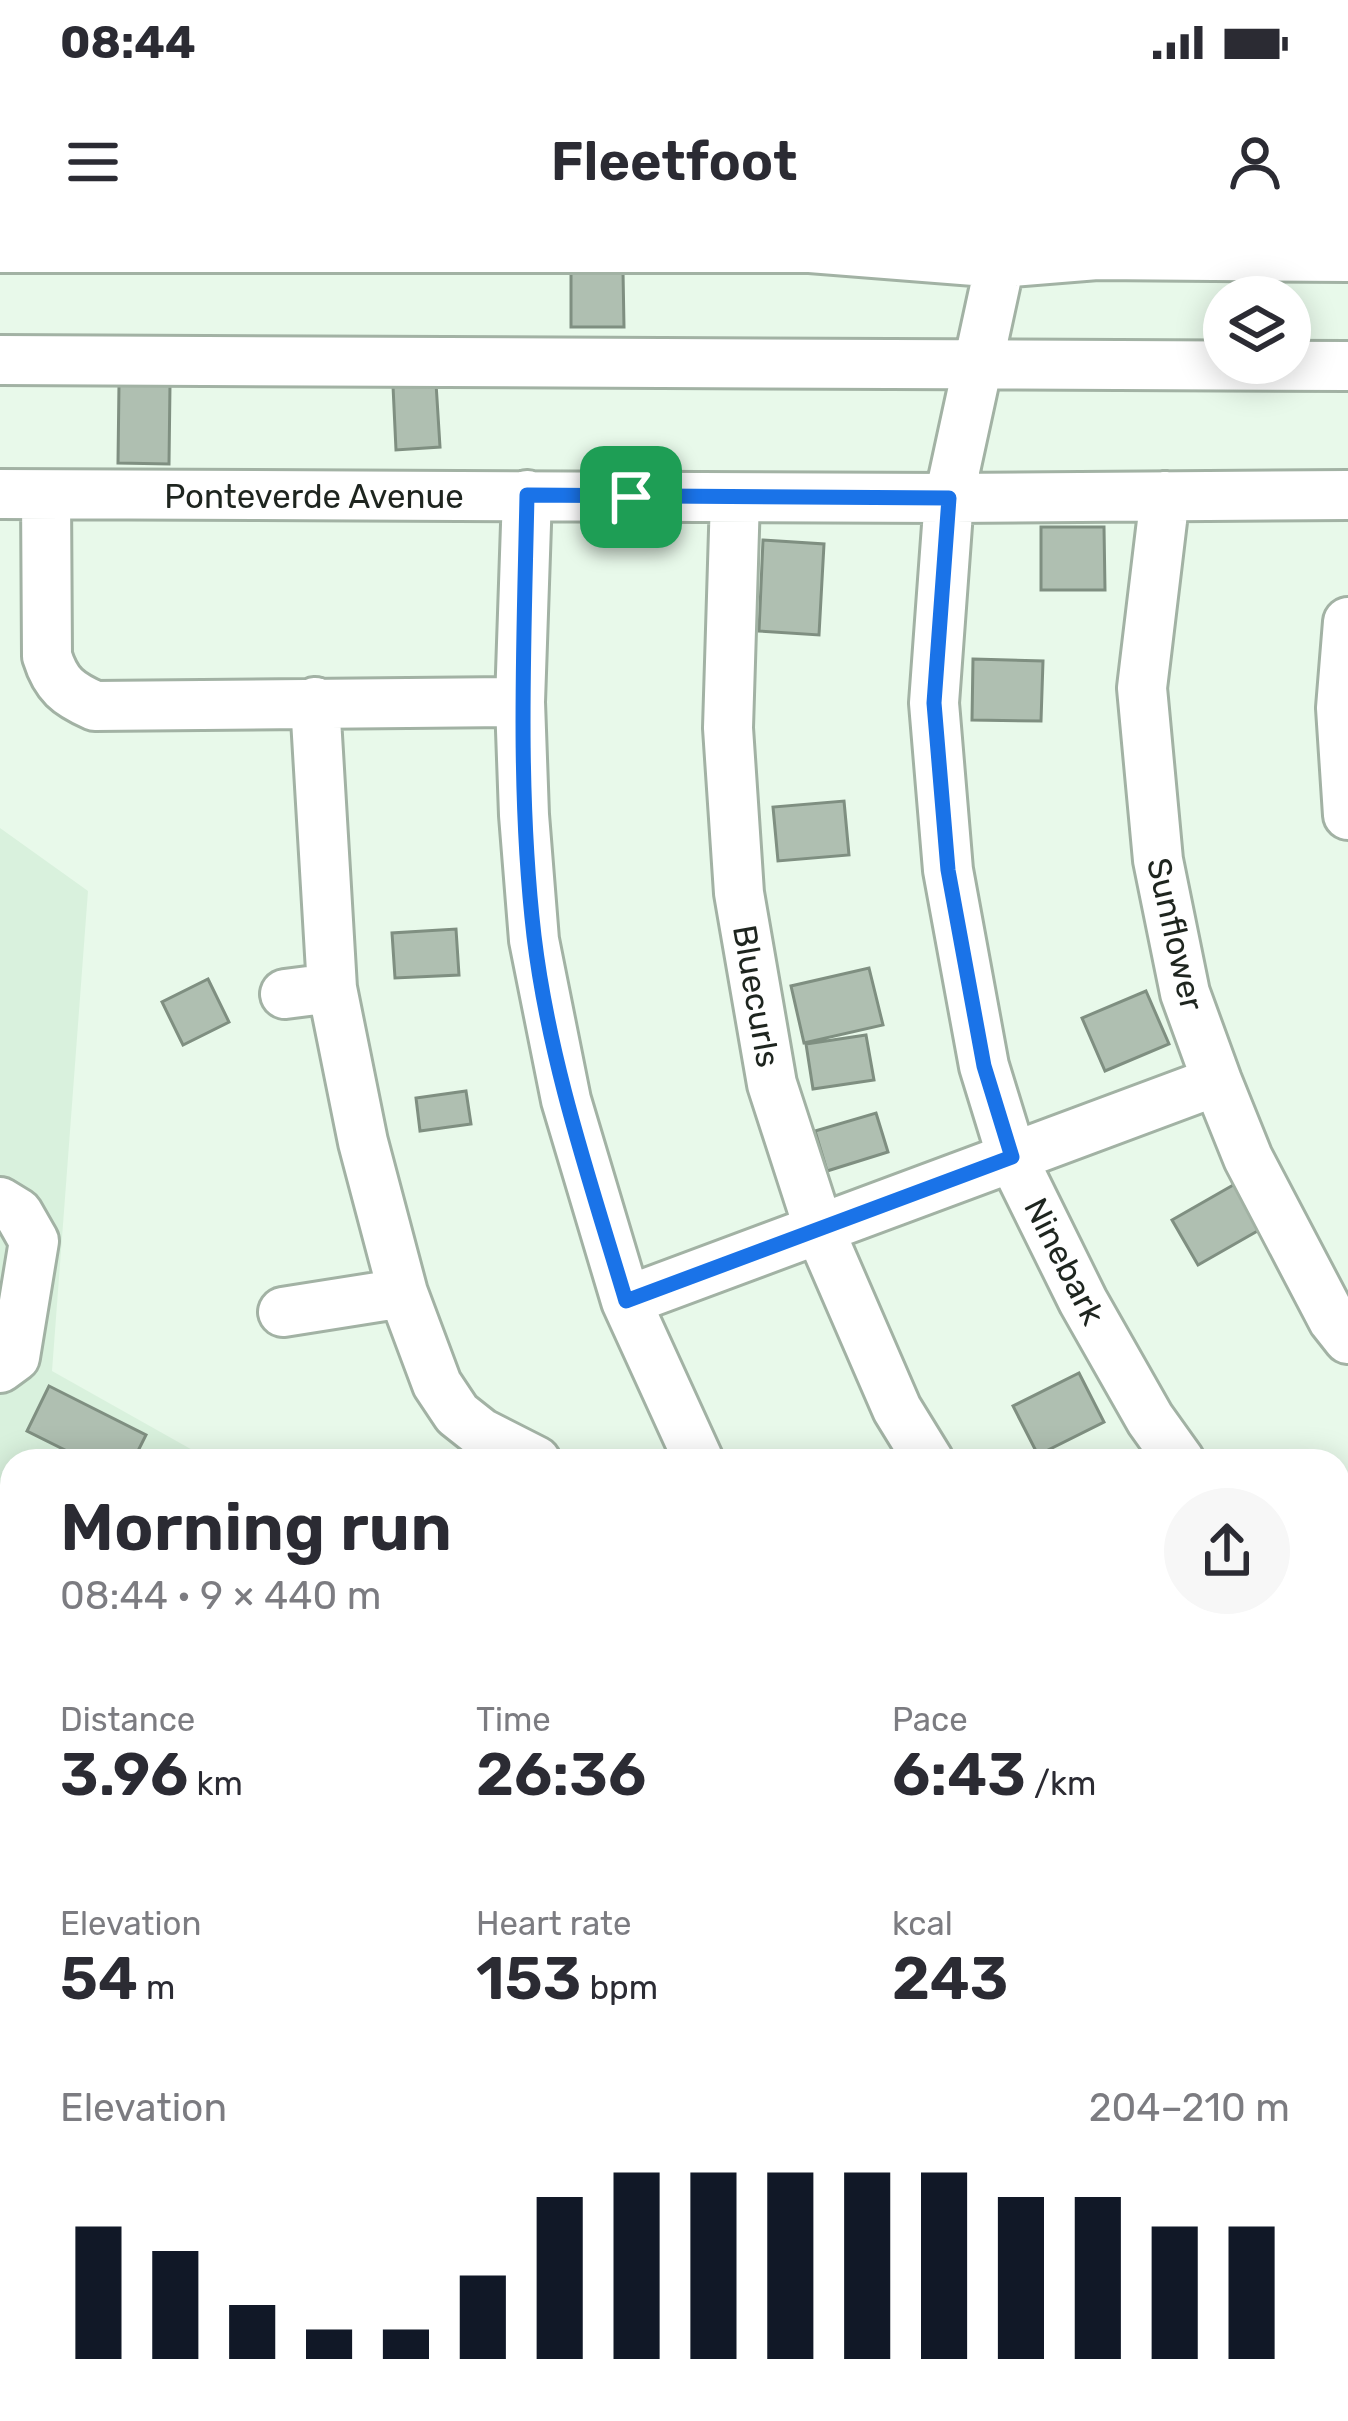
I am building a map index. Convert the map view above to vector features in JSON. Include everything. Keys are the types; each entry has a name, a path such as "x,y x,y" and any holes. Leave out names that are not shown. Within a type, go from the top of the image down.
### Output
{"street":[{"path":"0,248 812,244 1000,263 1101,248 1325,251"},
{"name":"Ninebark","path":"1000,263 949,498 934,703 948,870 984,1066 1012,1157 1083,1301 1171,1449"},
{"path":"0,360 1348,366"},
{"path":"23,495 46,656 54,679 68,693 95,706 520,702"},
{"name":"Ponteverde Avenue","path":"23,495 1348,495"},
{"path":"527,495 520,702 534,940 566,1100 626,1301 694,1449"},
{"name":"Sunflower","path":"1165,496 1142,688 1157,860 1185,993 1248,1158 1348,1339"},
{"name":"Bluecurls","path":"735,498 728,728 739,893 772,1084 819,1228 897,1409 921,1449"},
{"path":"1348,622 1341,709 1348,815"},
{"path":"316,702 308,991 363,1142 403,1293 437,1384 457,1414 513,1449"},
{"path":"626,1301 1216,1081"},
{"path":"0,1202 18,1213 34,1241 15,1357 0,1368"},
{"path":"283,1312 403,1293"}],"shaded area":[{"path":"0,828 88,891 52,1371 191,1449 0,1449"}],"building":[{"path":"571,271 623,271 624,327 571,327"},
{"path":"436,383 440,447 396,450 393,386"},
{"path":"119,384 170,385 169,464 118,463"},
{"path":"1041,527 1104,527 1105,590 1041,590"},
{"path":"763,540 824,544 819,635 759,631"},
{"path":"973,659 1043,661 1041,721 972,720"},
{"path":"844,801 849,855 778,861 773,807"},
{"path":"456,929 459,975 395,978 392,933"},
{"path":"869,968 883,1025 804,1043 791,986"},
{"path":"208,979 229,1022 183,1045 162,1002"},
{"path":"1146,991 1169,1044 1105,1071 1082,1018"},
{"path":"866,1035 874,1080 813,1089 806,1044"},
{"path":"466,1091 471,1124 420,1131 416,1098"},
{"path":"876,1113 888,1152 827,1171 815,1131"},
{"path":"1235,1184 1261,1229 1198,1265 1172,1220"},
{"path":"1079,1373 1104,1422 1050,1449 1035,1449 1013,1406"},
{"path":"49,1386 146,1435 139,1449 63,1449 27,1431"}],"route":[{"path":"527,495 631,497 949,498 934,703 948,870 984,1066 1012,1157 626,1301 566,1100 534,940 520,702 527,495"}]}
